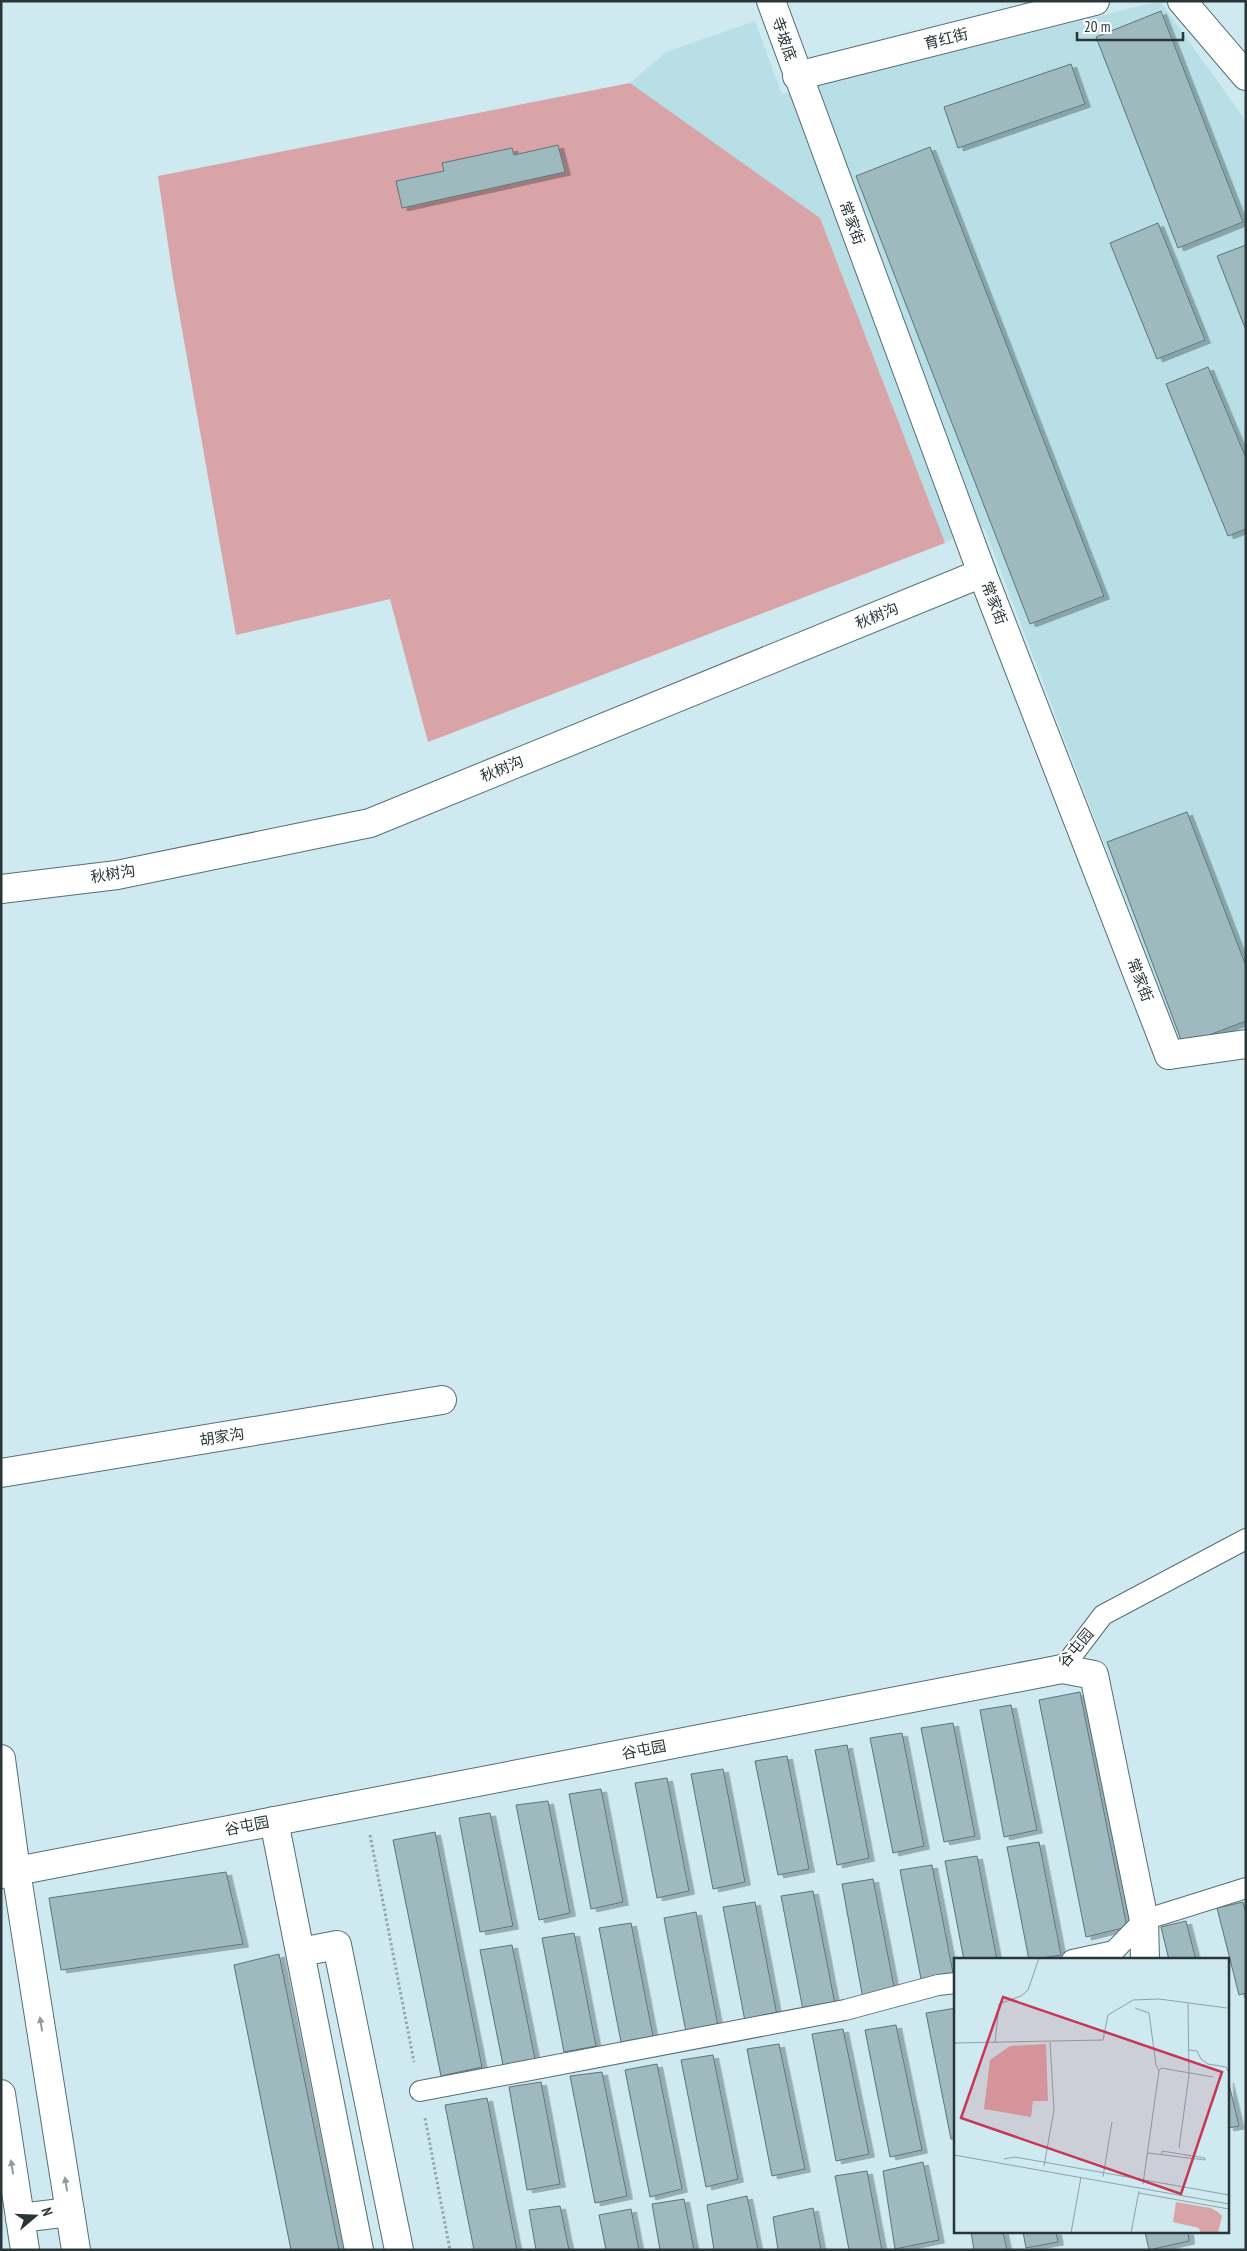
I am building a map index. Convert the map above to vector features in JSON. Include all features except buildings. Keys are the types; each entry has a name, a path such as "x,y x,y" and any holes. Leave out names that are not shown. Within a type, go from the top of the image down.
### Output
{"street":[{"name":"寺坡底","path":"771,1 797,76"},
{"name":"育红街","path":"797,76 1095,1"},
{"path":"1182,1 1246,76"},
{"name":"常家街","path":"797,76 982,573 1169,1055 1246,1044"},
{"name":"秋树沟","path":"1,889 117,875 370,823 982,573"},
{"name":"胡家沟","path":"1,1473 442,1400"},
{"path":"1062,1669 1094,1675 1144,1920 1145,1958"},
{"name":"谷屯园","path":"9,1872 1062,1669"},
{"path":"1,1759 9,1872 76,2250"},
{"path":"274,1821 359,2250"},
{"path":"301,1952 337,1945 399,2250"},
{"path":"1,2094 25,2250"},
{"path":"20,2218 70,2212"}],"lane":[{"name":"谷屯园","path":"1062,1669 1103,1615 1246,1539"},
{"path":"1080,1958 1114,1950 1144,1920 1246,1888"},
{"path":"420,2091 845,2010 938,1985 954,1983"}],"path":[{"path":"364,1804 450,2250"}],"shaded area":[{"path":"1160,1 1246,121 1246,1032 1182,1049 984,527 428,742 390,599 236,635 173,278 158,176 630,83 666,52 755,21 782,94"},
{"path":"630,83 820,218 945,543 428,742 390,599 236,635 173,278 158,176"}]}
